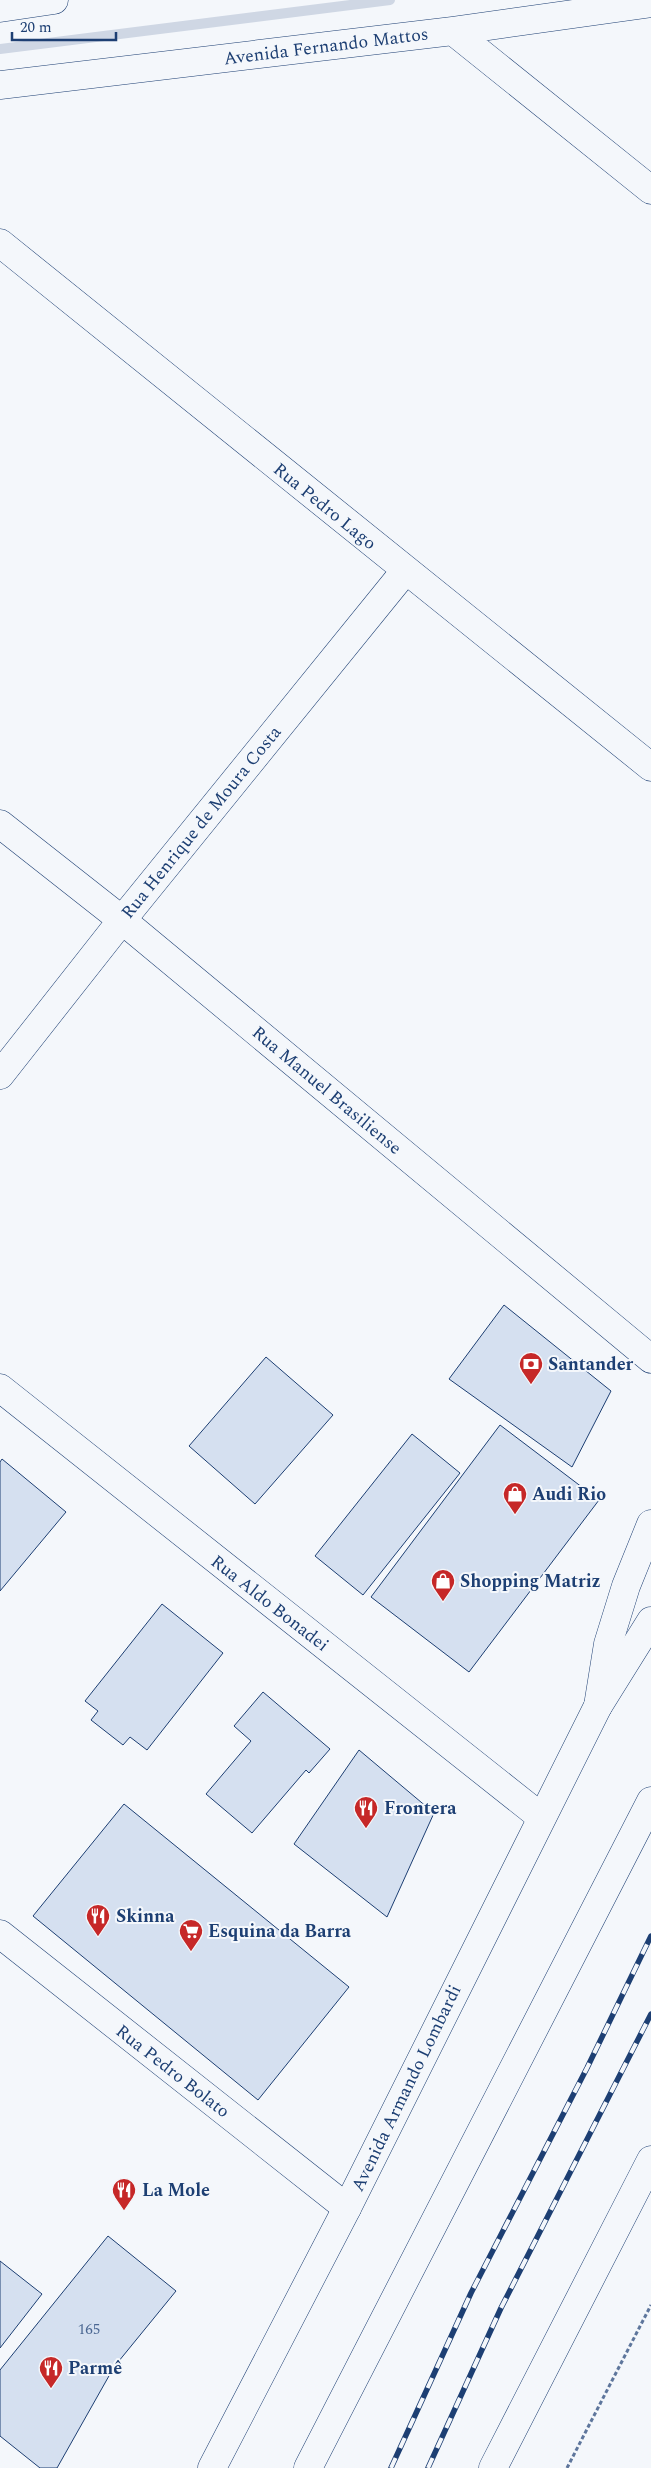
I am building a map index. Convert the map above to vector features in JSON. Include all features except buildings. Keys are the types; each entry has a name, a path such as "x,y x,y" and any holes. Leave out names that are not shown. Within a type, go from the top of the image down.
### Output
{"main road":[{"path":"0,8 54,0"},
{"name":"Avenida Fernando Mattos","path":"0,86 453,31 651,3"},
{"path":"453,31 651,190"},
{"name":"Rua Pedro Lago","path":"0,243 404,571 651,767"},
{"name":"Rua Henrique de Moura Costa","path":"0,1075 122,920 404,571"},
{"name":"Rua Manuel Brasiliense","path":"0,824 122,920 651,1360"},
{"name":"Rua Aldo Bonadei","path":"0,1388 541,1817"},
{"name":"Avenida Armando Lombardi","path":"598,1706 608,1644 626,1586 650,1528"},
{"name":"Avenida Armando Lombardi","path":"212,2468 347,2208 598,1706 651,1621"},
{"path":"308,2468 651,1800"},
{"name":"Rua Pedro Bolato","path":"0,1934 347,2208"},
{"path":"492,2468 651,2160"}],"path":[{"path":"567,2468 651,2304"}],"waterway":[{"path":"0,49 390,0"}],"railway":[{"path":"391,2468 471,2293 587,2068 651,1936"},
{"path":"428,2468 501,2308 651,2014"}],"place":[{"name":"Santander","path":"531,1385"},
{"name":"Audi Rio","path":"515,1515"},
{"name":"Shopping Matriz","path":"443,1602"},
{"name":"Frontera","path":"366,1829"},
{"name":"Skinna","path":"98,1937"},
{"name":"Esquina da Barra","path":"191,1952"},
{"name":"La Mole","path":"124,2211"},
{"name":"Parmê","path":"51,2389"}]}
